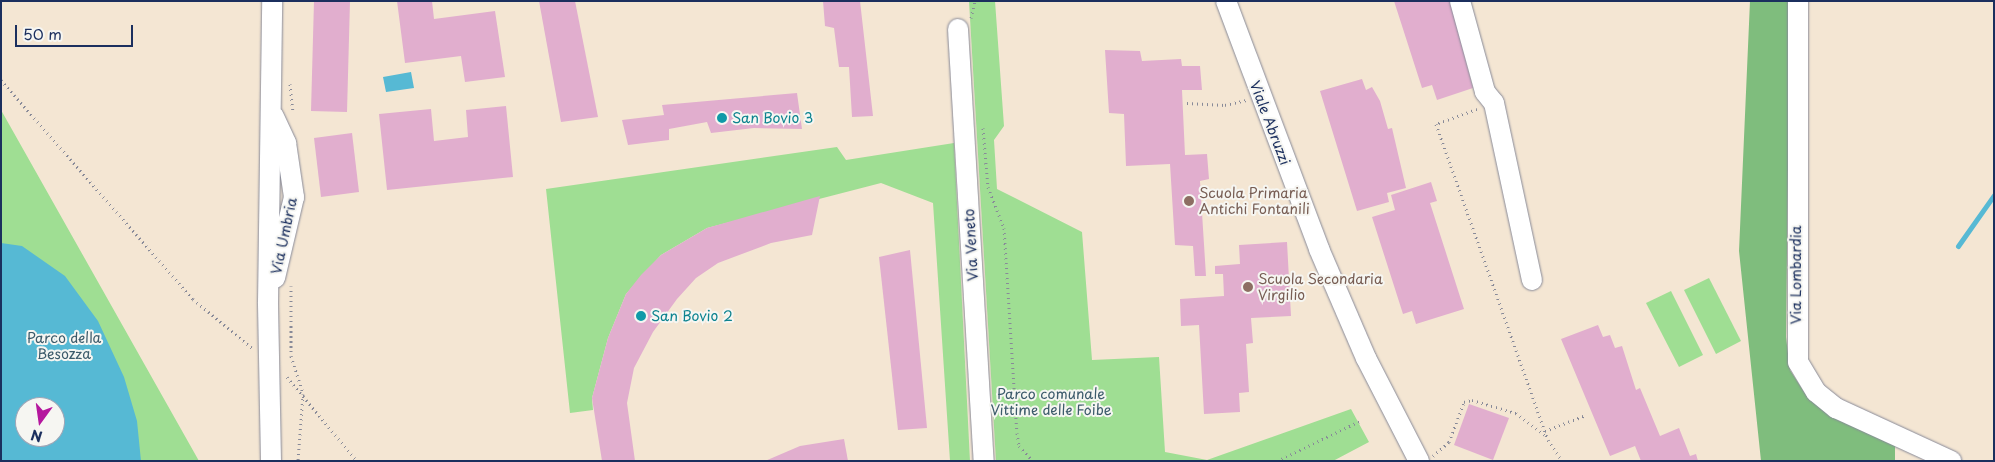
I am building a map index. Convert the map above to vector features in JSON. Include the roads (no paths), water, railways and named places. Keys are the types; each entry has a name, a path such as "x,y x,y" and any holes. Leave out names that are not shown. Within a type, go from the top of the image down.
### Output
{"street":[{"name":"Via Umbria","path":"271,461 268,302 294,197 286,142 272,113 272,1"},
{"name":"Viale Abruzzi","path":"1226,1 1259,94 1366,358 1418,459"},
{"path":"1460,1 1484,92 1494,103 1532,280"},
{"name":"Via Lombardia","path":"1798,1 1798,362 1816,392 1836,408 1951,461"},
{"name":"Via Veneto","path":"965,26 984,461"}],"water":[{"path":"411,72 414,88 386,92 383,77"},
{"path":"1,243 22,246 65,276 98,321 124,377 137,421 141,461 1,461"}],"waterway":[{"path":"1958,246 1994,195"}],"place":[{"name":"San Bovio 3","path":"722,118"},
{"name":"Scuola Primaria Antichi Fontanili","path":"1189,201"},
{"name":"Scuola Secondaria Virgilio","path":"1248,287"},
{"name":"San Bovio 2","path":"641,316"}],"park label":[{"name":"Parco della Besozza","path":"64,346"},
{"name":"Parco comunale Vittime delle Foibe","path":"1051,402"}]}
